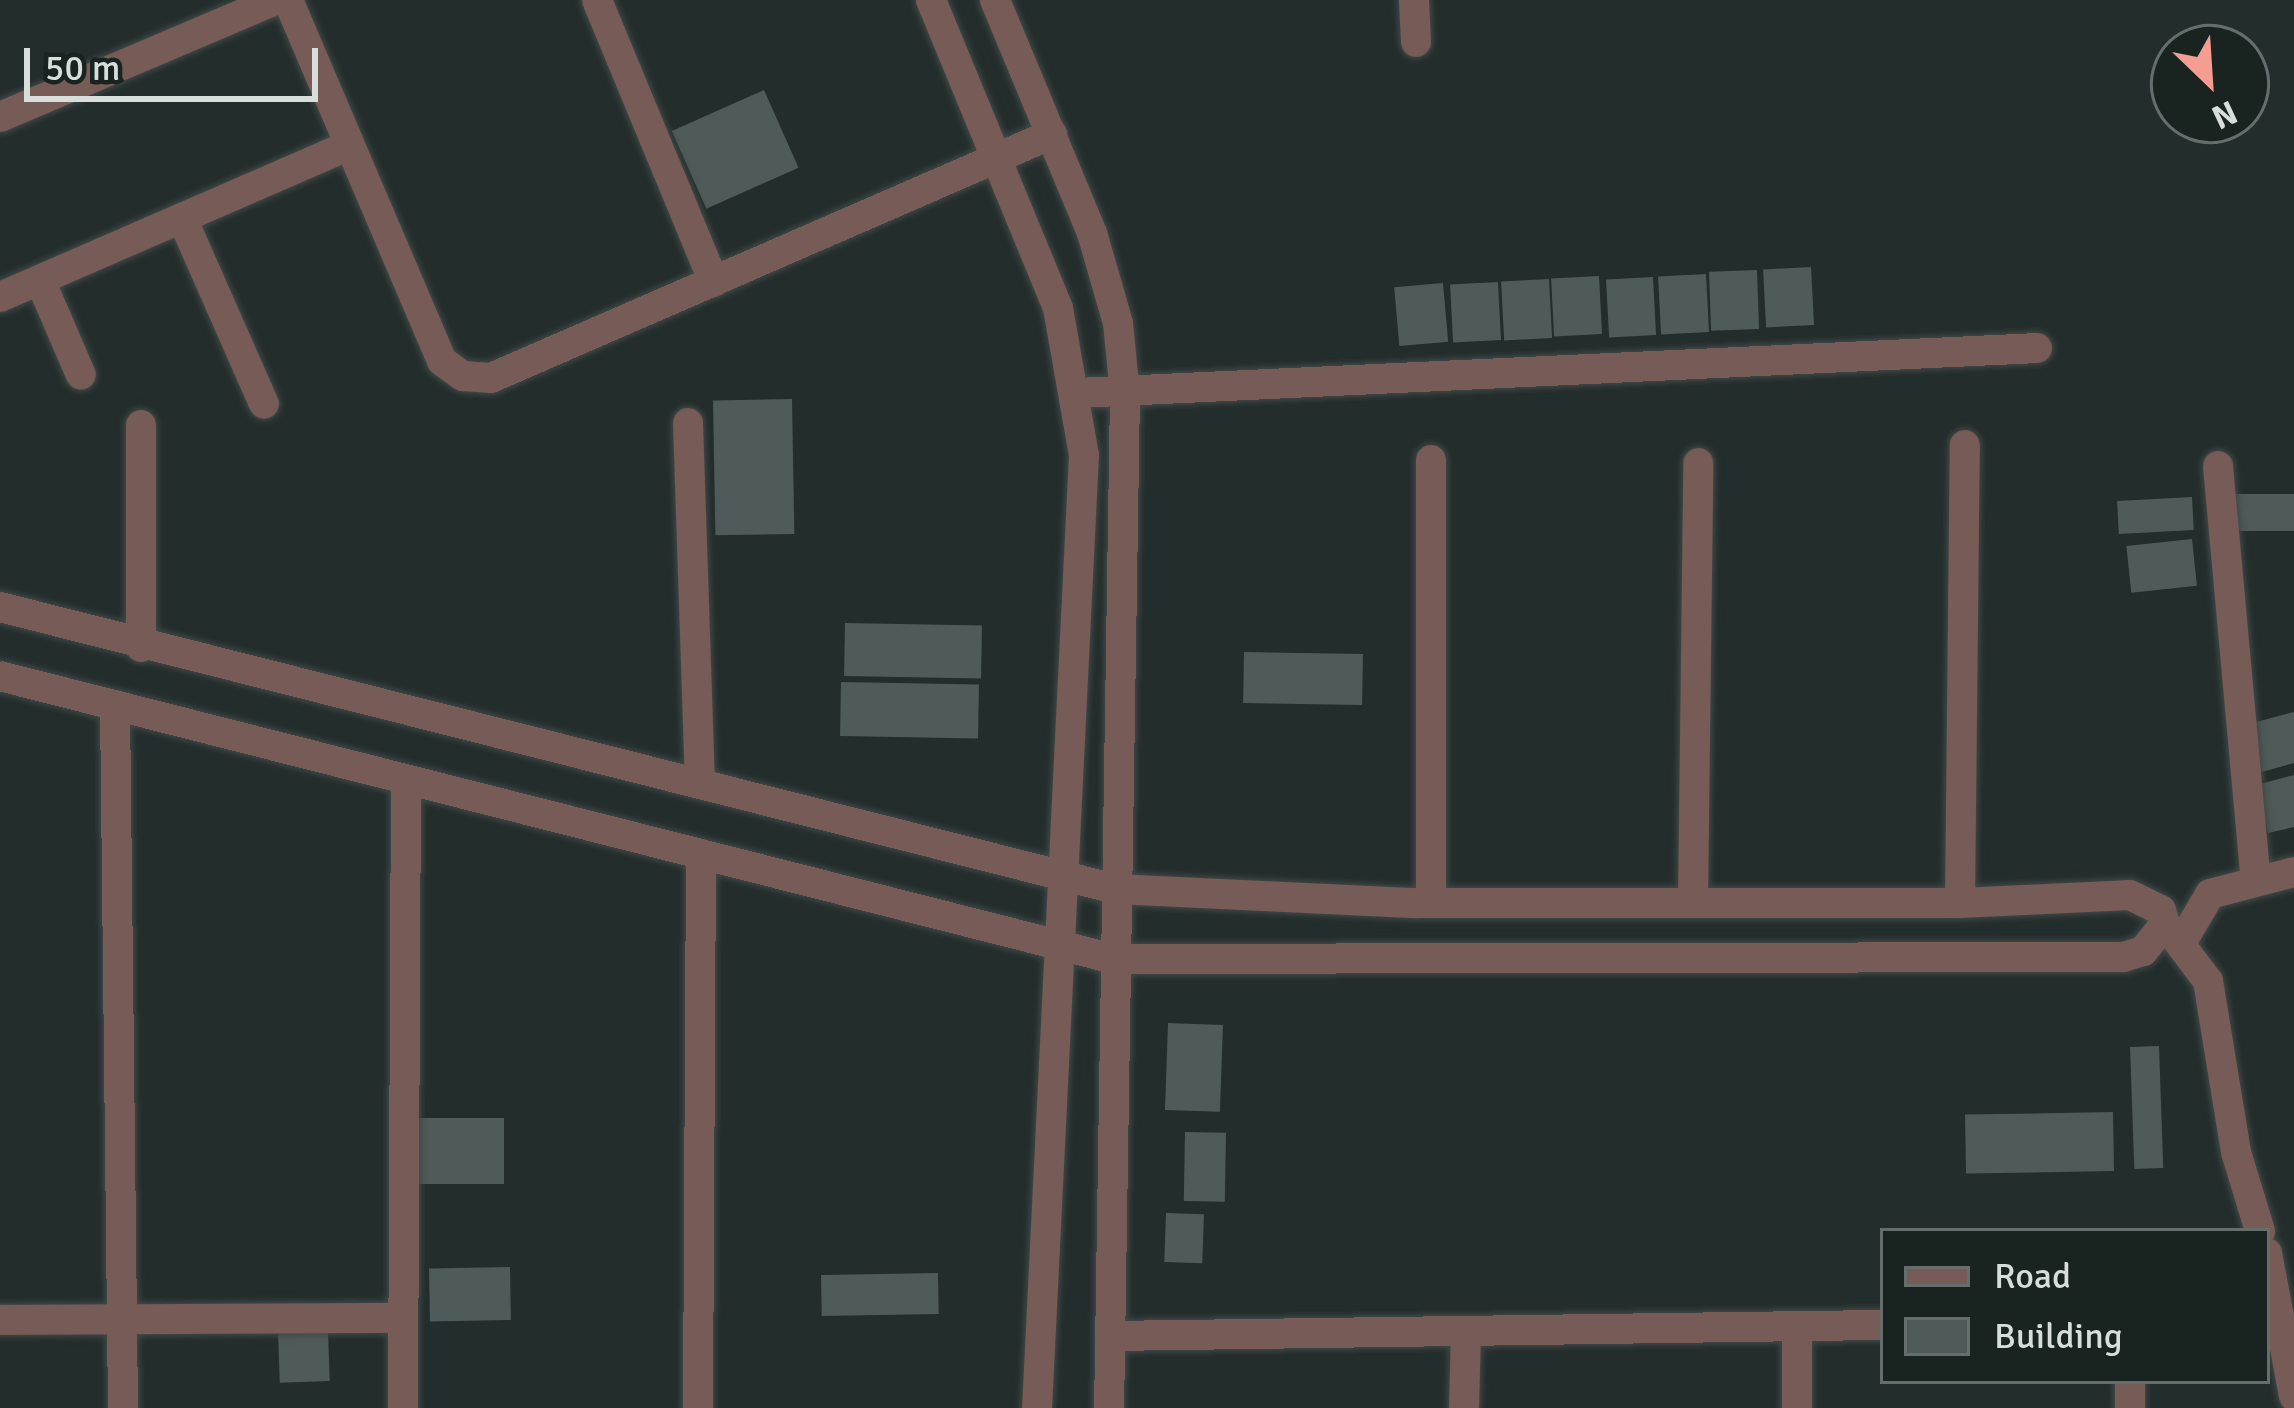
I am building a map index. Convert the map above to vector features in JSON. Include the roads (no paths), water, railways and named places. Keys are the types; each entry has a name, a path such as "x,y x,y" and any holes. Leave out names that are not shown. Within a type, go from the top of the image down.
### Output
{"street":[{"path":"0,117 275,0"},
{"path":"288,0 442,362 464,376 491,378 1052,134"},
{"path":"597,0 714,282"},
{"path":"931,0 1058,308 1077,393 1084,455 1068,878 1060,950 1037,1408"},
{"path":"995,0 1052,134 1112,301 1125,394 1109,1408"},
{"path":"1414,0 1416,42"},
{"path":"0,297 348,146"},
{"path":"182,218 264,404"},
{"path":"40,280 81,375"},
{"path":"1077,393 2037,348"},
{"path":"688,423 700,779"},
{"path":"141,425 141,647"},
{"path":"1960,903 1965,445"},
{"path":"1431,460 1431,902"},
{"path":"1694,903 1698,463"},
{"path":"2218,466 2256,880"},
{"path":"0,607 141,647 700,779 1115,890 1431,902 1960,903 2130,895 2161,910 2208,981 2236,1152 2259,1228"},
{"path":"0,676 1060,950 1114,959 2123,957 2174,932 2210,895 2294,872"},
{"path":"116,705 123,1408"},
{"path":"403,1408 406,780"},
{"path":"698,1408 701,854"},
{"path":"2279,1282 2294,1396"},
{"path":"0,1320 403,1318"},
{"path":"1110,1336 1880,1325"},
{"path":"1797,1408 1798,1327"},
{"path":"1464,1408 1466,1331"}]}
